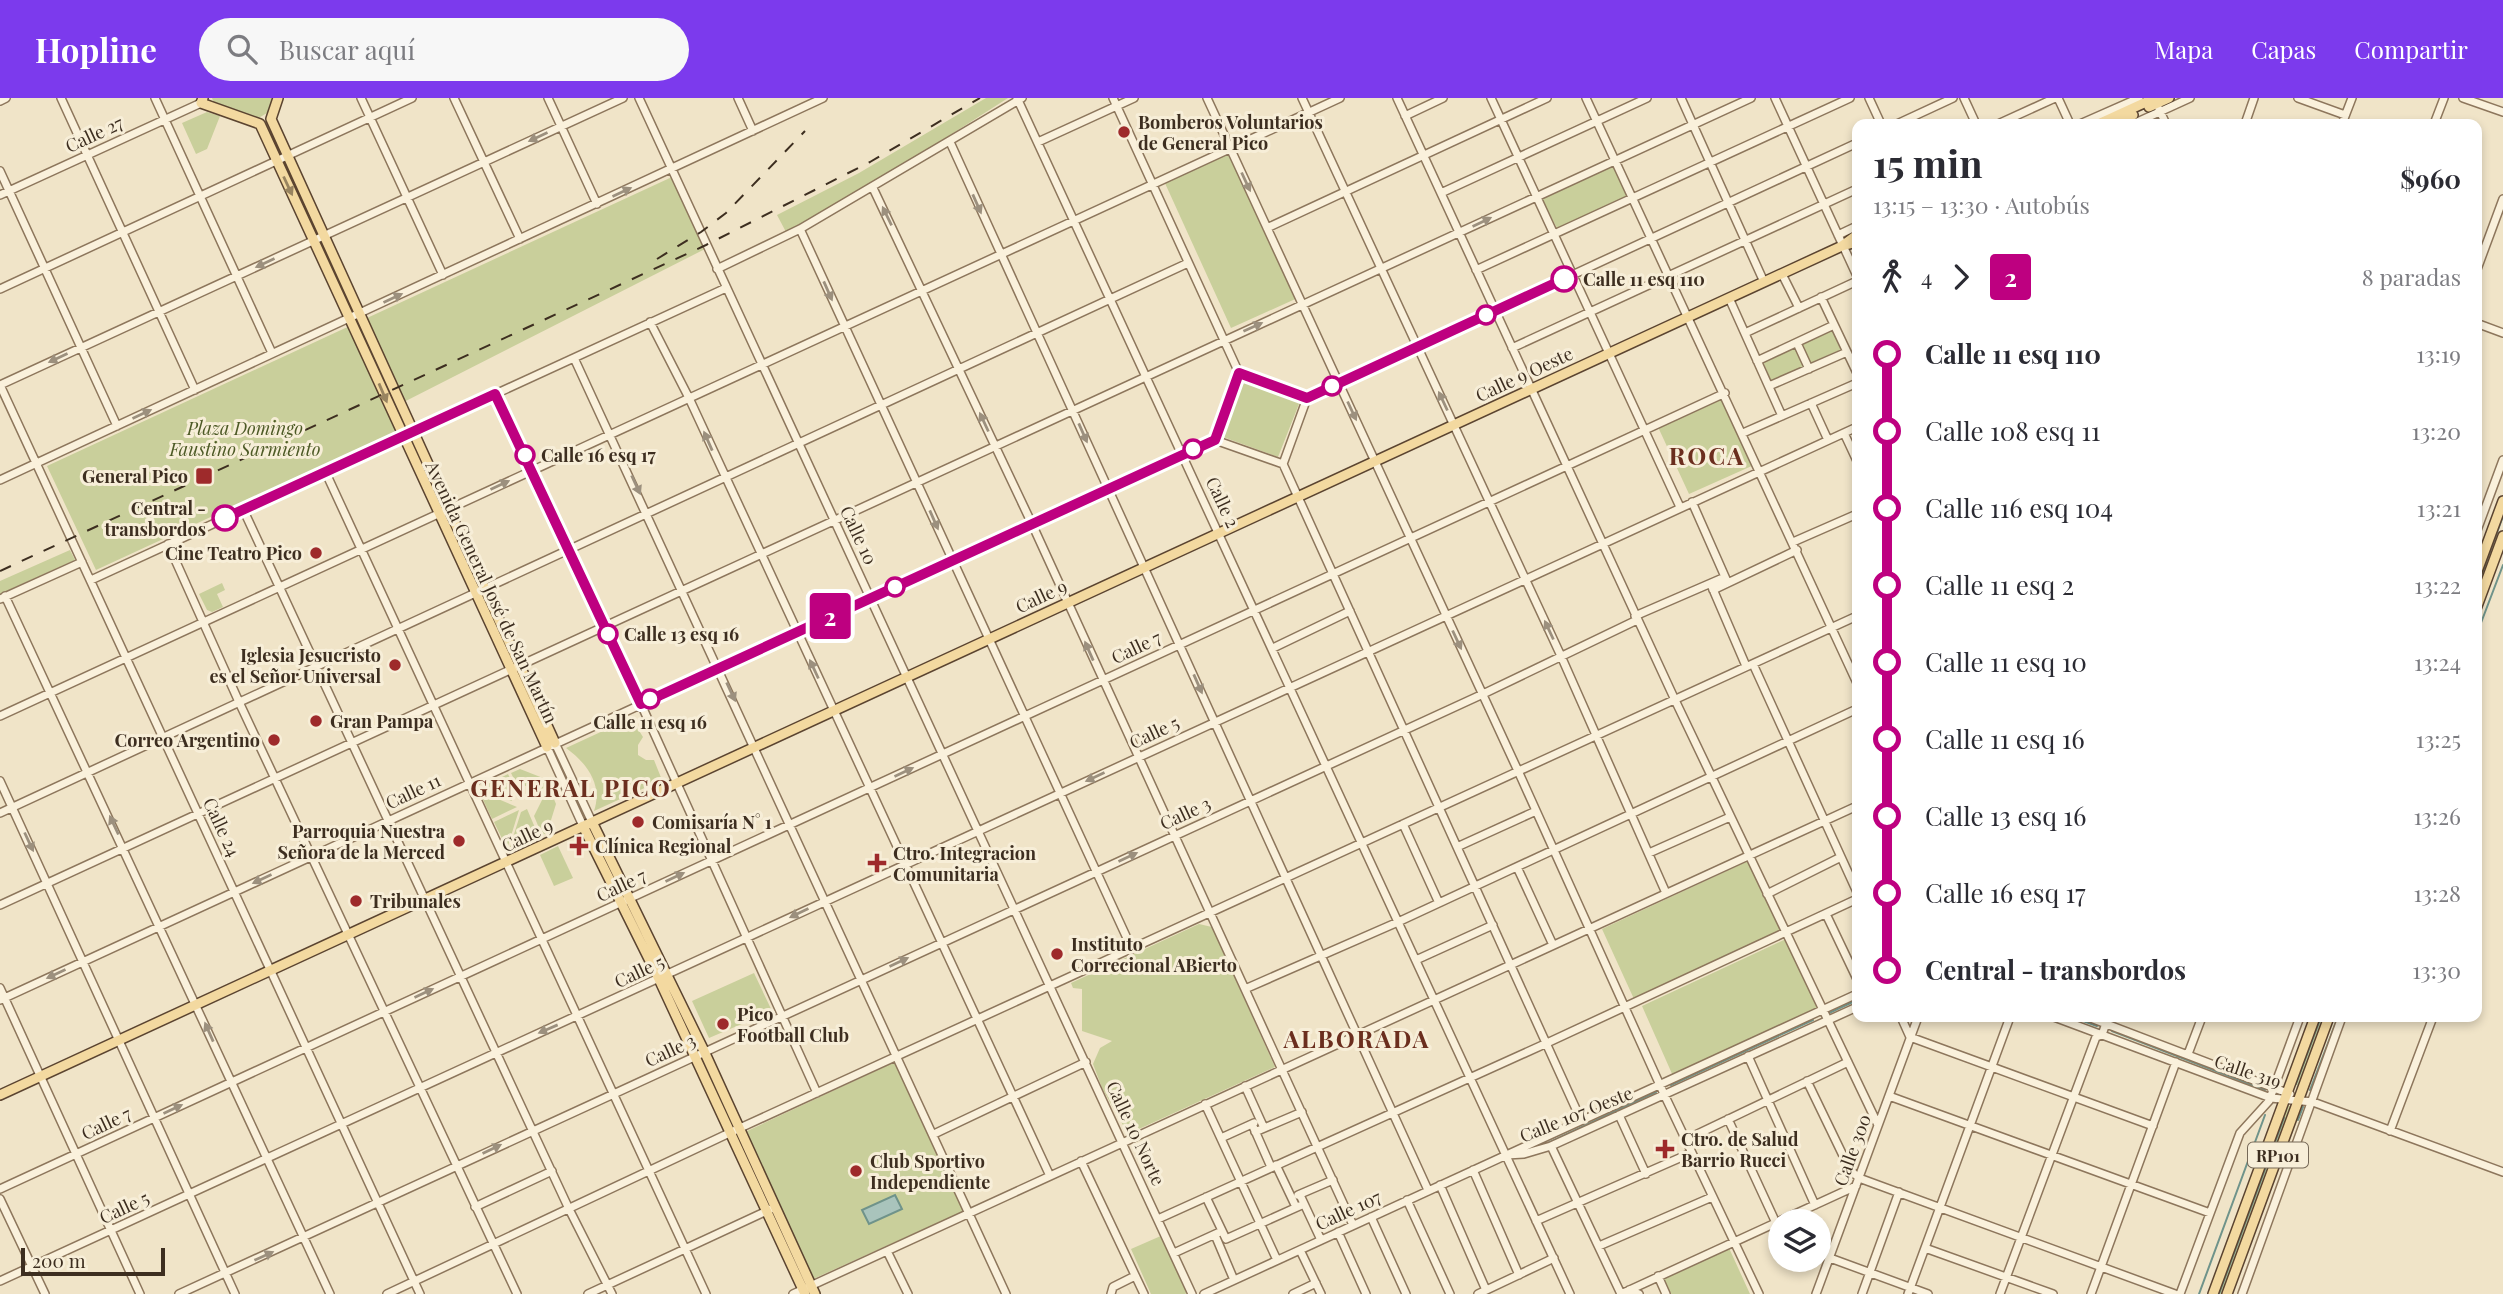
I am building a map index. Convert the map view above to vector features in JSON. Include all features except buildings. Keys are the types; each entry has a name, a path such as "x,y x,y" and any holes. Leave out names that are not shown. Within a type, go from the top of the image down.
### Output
{"main road":[{"path":"202,100 260,124 271,119 278,98"},
{"path":"2111,119 2169,98"},
{"path":"2122,119 2156,102"},
{"name":"Avenida General José de San Martín","path":"271,119 520,664 551,745"},
{"name":"Avenida General José de San Martín","path":"260,124 511,672 551,745"},
{"name":"Calle 9 Oeste","path":"1842,246 1852,239"},
{"name":"Calle 9 Oeste","path":"1219,532 1852,243"},
{"path":"2482,558 2503,500"},
{"name":"Calle 9","path":"0,1095 1219,532"},
{"path":"2482,593 2503,536"},
{"name":"Avenida General José de San Martín","path":"588,824 663,977 704,1051 740,1128 771,1209"},
{"name":"Avenida General José de San Martín","path":"663,977 695,1055 771,1209"},
{"name":"RP101","path":"2213,1294 2313,1022"},
{"name":"RP101","path":"2227,1294 2327,1022"},
{"path":"771,1209 809,1291"}],"street":[{"path":"0,101 6,98"},
{"path":"61,98 195,390"},
{"path":"155,98 272,353"},
{"path":"361,98 443,275"},
{"path":"0,289 412,98"},
{"path":"454,98 520,239"},
{"path":"548,98 597,204"},
{"path":"0,385 623,98"},
{"name":"Calle 10","path":"639,98 1051,986"},
{"path":"738,98 753,131"},
{"path":"0,480 823,98"},
{"path":"1038,142 1115,102 1134,98"},
{"path":"1207,98 1483,694 1685,1140 1759,1294"},
{"path":"1302,98 1598,736 1667,893"},
{"path":"0,716 279,585 1340,98"},
{"path":"1397,98 1636,618 1878,1125"},
{"path":"1405,116 1443,98"},
{"path":"1491,98 1680,507"},
{"path":"1267,228 1547,98"},
{"path":"1586,98 1852,672"},
{"path":"1440,193 1647,98"},
{"path":"1681,98 1764,282"},
{"path":"0,905 511,672 520,664 996,447 1223,340 1382,271 1536,195 1751,98"},
{"path":"1775,98 1852,266"},
{"path":"1476,270 1850,98"},
{"path":"1869,98 1879,119"},
{"path":"1908,119 1954,98"},
{"path":"1964,98 1974,119"},
{"path":"2009,119 2056,98 2067,119"},
{"path":"2091,119 2139,98"},
{"path":"2138,119 2156,102 2190,98"},
{"path":"2247,119 2254,98"},
{"path":"2298,98 2345,115"},
{"path":"2344,119 2352,98"},
{"path":"2436,119 2444,98"},
{"path":"718,269 800,229 873,188 1019,99"},
{"name":"Calle 2","path":"1019,99 1570,1294"},
{"path":"2467,99 2503,112"},
{"name":"Calle 27","path":"0,195 202,100"},
{"path":"1115,102 1239,373 1307,398"},
{"path":"2156,102 2164,119"},
{"path":"950,142 1428,1191"},
{"path":"1581,1120 1283,464 1307,398 1852,145"},
{"path":"0,171 117,426"},
{"path":"873,188 1032,524 1353,1225"},
{"path":"1512,348 1852,191"},
{"path":"2482,256 2503,199"},
{"path":"1838,235 1852,228"},
{"path":"800,229 1132,949"},
{"path":"1848,257 1852,255"},
{"path":"0,813 1188,263"},
{"path":"1782,274 1799,308"},
{"path":"1745,333 1852,281"},
{"path":"91,580 726,288"},
{"path":"1729,298 1782,416"},
{"path":"1821,298 1852,362"},
{"path":"650,322 689,398 939,944 1050,1176"},
{"path":"2482,325 2503,333"},
{"path":"1757,361 1834,326"},
{"path":"1797,343 1809,369"},
{"path":"1769,387 1847,352"},
{"path":"574,358 612,434 934,1133 1004,1293"},
{"path":"1239,373 1215,440 1283,464"},
{"name":"Calle 24","path":"0,385 420,1294"},
{"path":"1743,433 1852,385"},
{"name":"Calle 7","path":"0,1189 1725,393"},
{"path":"495,394 641,704 817,1093"},
{"path":"1811,403 1828,440"},
{"name":"Calle 5","path":"0,1281 1852,429"},
{"path":"1843,433 1852,451"},
{"name":"Calle 11","path":"2,999 1215,440"},
{"path":"2482,517 2503,460"},
{"path":"325,471 706,1294"},
{"path":"1692,502 1727,580"},
{"path":"243,509 569,1209 612,1294"},
{"name":"Calle 3","path":"179,1294 1483,694 1636,618 1727,580 1852,516"},
{"path":"168,544 239,702 517,1294"},
{"path":"82,562 3,598 89,771 330,1294"},
{"path":"1712,587 1788,741 1852,881"},
{"path":"1273,648 1350,611"},
{"path":"387,1294 731,1132 1852,618"},
{"path":"1245,989 1398,922 1852,711"},
{"name":"Avenida General José de San Martín","path":"551,745 588,824"},
{"path":"0,781 235,1294"},
{"path":"793,1294 809,1291 969,1213 1852,808"},
{"path":"1457,847 1536,811"},
{"path":"1649,853 1730,817"},
{"path":"1403,824 1438,903"},
{"path":"1767,894 1841,856"},
{"path":"1517,867 1553,945"},
{"path":"1158,1219 1547,1044 1852,901"},
{"path":"1826,914 1852,969"},
{"path":"1416,960 1493,925"},
{"name":"Calle 10 Norte","path":"1051,986 1192,1294"},
{"path":"0,988 2,999 140,1294"},
{"name":"Calle 107 Oeste","path":"1506,1155 1852,996"},
{"name":"Calle 107 Oeste","path":"1506,1155 1524,1154 1551,1146 1852,1009"},
{"path":"1903,1022 1910,1037 2153,1126"},
{"name":"Calle 300","path":"1831,1255 1916,1022"},
{"path":"1910,1291 2008,1022"},
{"name":"Calle 319","path":"2067,1022 2271,1098 2286,1096 2313,1102"},
{"path":"2000,1294 2096,1037 2102,1035 2106,1022"},
{"name":"Calle 319","path":"2112,1022 2275,1086 2286,1096"},
{"path":"2188,1054 2200,1022"},
{"path":"2180,1294 2241,1130 2271,1098 2298,1022"},
{"path":"2242,1294 2340,1022"},
{"path":"2390,1131 2431,1022"},
{"path":"1748,1056 1815,1205"},
{"path":"934,1133 1086,1062"},
{"path":"1685,1140 1848,1062"},
{"path":"2091,1294 2176,1062"},
{"path":"1807,1081 1858,1182"},
{"path":"1245,1086 1264,1128"},
{"path":"1889,1096 2210,1213"},
{"path":"2313,1102 2503,1172"},
{"path":"1205,1104 1277,1260"},
{"path":"1255,1132 1302,1112"},
{"path":"1619,1115 1646,1174"},
{"path":"1221,1138 1261,1119"},
{"path":"1728,1119 1770,1209"},
{"path":"1252,1124 1296,1207"},
{"path":"1551,1146 1624,1293"},
{"path":"1536,1221 1691,1153"},
{"name":"Calle 107","path":"1204,1294 1506,1155"},
{"path":"1082,1161 1144,1294"},
{"path":"1473,1170 1519,1275"},
{"path":"475,1207 552,1171"},
{"path":"1292,1198 1333,1180"},
{"path":"1806,1209 1858,1182 1899,1192 2175,1294"},
{"path":"1440,1185 1486,1290"},
{"path":"1862,1294 1899,1192"},
{"path":"1300,1195 1321,1240"},
{"path":"1206,1197 1234,1280"},
{"path":"1599,1246 1712,1197"},
{"path":"0,1199 45,1294"},
{"path":"1407,1200 1450,1294"},
{"path":"1218,1233 1226,1239 1304,1204"},
{"path":"588,1294 771,1209"},
{"path":"1371,1217 1406,1294"},
{"path":"1624,1293 1768,1226"},
{"path":"1338,1232 1366,1294"},
{"path":"1174,1253 1218,1233"},
{"path":"1925,1248 2053,1294"},
{"path":"1300,1250 1321,1294"},
{"path":"887,1251 908,1294"},
{"path":"1478,1294 1554,1258"},
{"path":"1831,1258 1910,1291 1928,1294"},
{"name":"Calle 300","path":"1816,1294 1825,1272"},
{"path":"1111,1294 1113,1287 1135,1276"},
{"path":"1658,1276 1666,1294"},
{"path":"1293,1294 1316,1283"},
{"path":"1624,1293 1639,1294"}],"green space":[{"path":"212,98 273,98 267,113 257,119 214,103"},
{"path":"986,98 1008,98 883,178 786,232 777,215 859,173"},
{"path":"207,112 220,116 207,149 196,154 182,123"},
{"path":"1235,149 1302,296 1231,328 1164,181"},
{"path":"1612,164 1627,196 1557,228 1541,198"},
{"name":"Plaza Domingo Faustino Sarmiento","path":"672,177 705,249 392,408 401,429 96,570 47,466"},
{"path":"1833,329 1842,349 1771,381 1763,361"},
{"path":"1243,381 1297,399 1299,404 1278,457 1223,437"},
{"path":"1724,398 1754,465 1689,494 1658,427"},
{"path":"70,550 75,560 0,594 0,581"},
{"path":"222,583 225,590 217,594 223,607 212,612 207,610 199,594"},
{"path":"631,718 643,737 638,745 638,755 646,760 654,760 662,780 594,811 596,792 591,775 581,761 566,748"},
{"path":"520,769 543,778 548,786 539,790 516,783 511,773"},
{"path":"508,774 513,784 509,792 512,801 480,788"},
{"path":"479,791 517,807 492,819"},
{"path":"551,792 556,804 547,833 542,835 534,816 543,798"},
{"path":"527,809 539,837 509,850 521,812"},
{"path":"519,810 507,849 494,822"},
{"path":"558,846 573,878 554,886 540,855"},
{"path":"1748,861 1782,929 1634,999 1602,929"},
{"path":"1199,924 1212,927 1275,1067 1128,1134 1102,1088 1093,1064 1100,1048 1112,1041 1082,1031 1082,989 1073,988 1071,983"},
{"path":"1788,938 1822,1007 1673,1076 1642,1006"},
{"path":"754,973 772,1011 709,1038 692,1001"},
{"path":"2316,1022 2324,1022 2296,1089 2303,1056"},
{"name":"Club Sportivo Independiente","path":"897,1061 966,1210 813,1279 745,1132"},
{"path":"2287,1104 2291,1107 2225,1294 2216,1294"},
{"path":"1163,1235 1189,1292 1185,1294 1151,1294 1131,1249"},
{"path":"1729,1248 1750,1294 1671,1294 1663,1277"}],"water":[{"path":"895,1195 902,1209 869,1224 862,1210"}],"waterway":[{"path":"2482,574 2503,516"},
{"path":"2482,620 2503,565"},
{"path":"1829,1013 1852,1002"},
{"path":"1671,1085 1813,1020"},
{"path":"2086,1022 2097,1026"},
{"path":"2296,1084 2319,1022"},
{"path":"2310,1090 2336,1022"},
{"path":"2112,1031 2265,1090"},
{"path":"1546,1144 1656,1092"},
{"path":"2298,1120 2303,1107"},
{"path":"2199,1294 2265,1115"},
{"path":"2219,1294 2284,1118"}],"railway":[{"path":"0,571 706,245 870,162 980,98"},
{"path":"657,259 726,213 805,131"}],"bus line":[{"name":"2","path":"225,518 495,394 641,704 1215,440 1239,373 1307,398 1564,279"}],"place":[{"name":"Bomberos Voluntarios de General Pico","path":"1124,132"},
{"name":"Calle 11 esq 110","path":"1564,279"},
{"name":"Calle 16 esq 17","path":"525,455"},
{"name":"General Pico","path":"204,476"},
{"name":"Central - transbordos","path":"225,518"},
{"name":"Cine Teatro Pico","path":"316,553"},
{"name":"Calle 13 esq 16","path":"608,634"},
{"name":"Iglesia Jesucristo es el Señor Universal","path":"395,665"},
{"name":"Calle 11 esq 16","path":"650,699"},
{"name":"Gran Pampa","path":"316,721"},
{"name":"Correo Argentino","path":"274,740"},
{"name":"Comisaría N° 1","path":"638,822"},
{"name":"Parroquia Nuestra Señora de la Merced","path":"459,841"},
{"name":"Clínica Regional","path":"579,846"},
{"name":"Ctro. Integracion Comunitaria","path":"877,863"},
{"name":"Tribunales","path":"356,901"},
{"name":"Instituto Correcional ABierto","path":"1057,954"},
{"name":"Pico Football Club","path":"723,1024"},
{"name":"Ctro. de Salud Barrio Rucci","path":"1665,1149"},
{"name":"Club Sportivo Independiente","path":"856,1171"}],"district":[{"name":"ROCA","path":"1707,455"},
{"name":"GENERAL PICO","path":"571,787"},
{"name":"ALBORADA","path":"1357,1038"}]}
